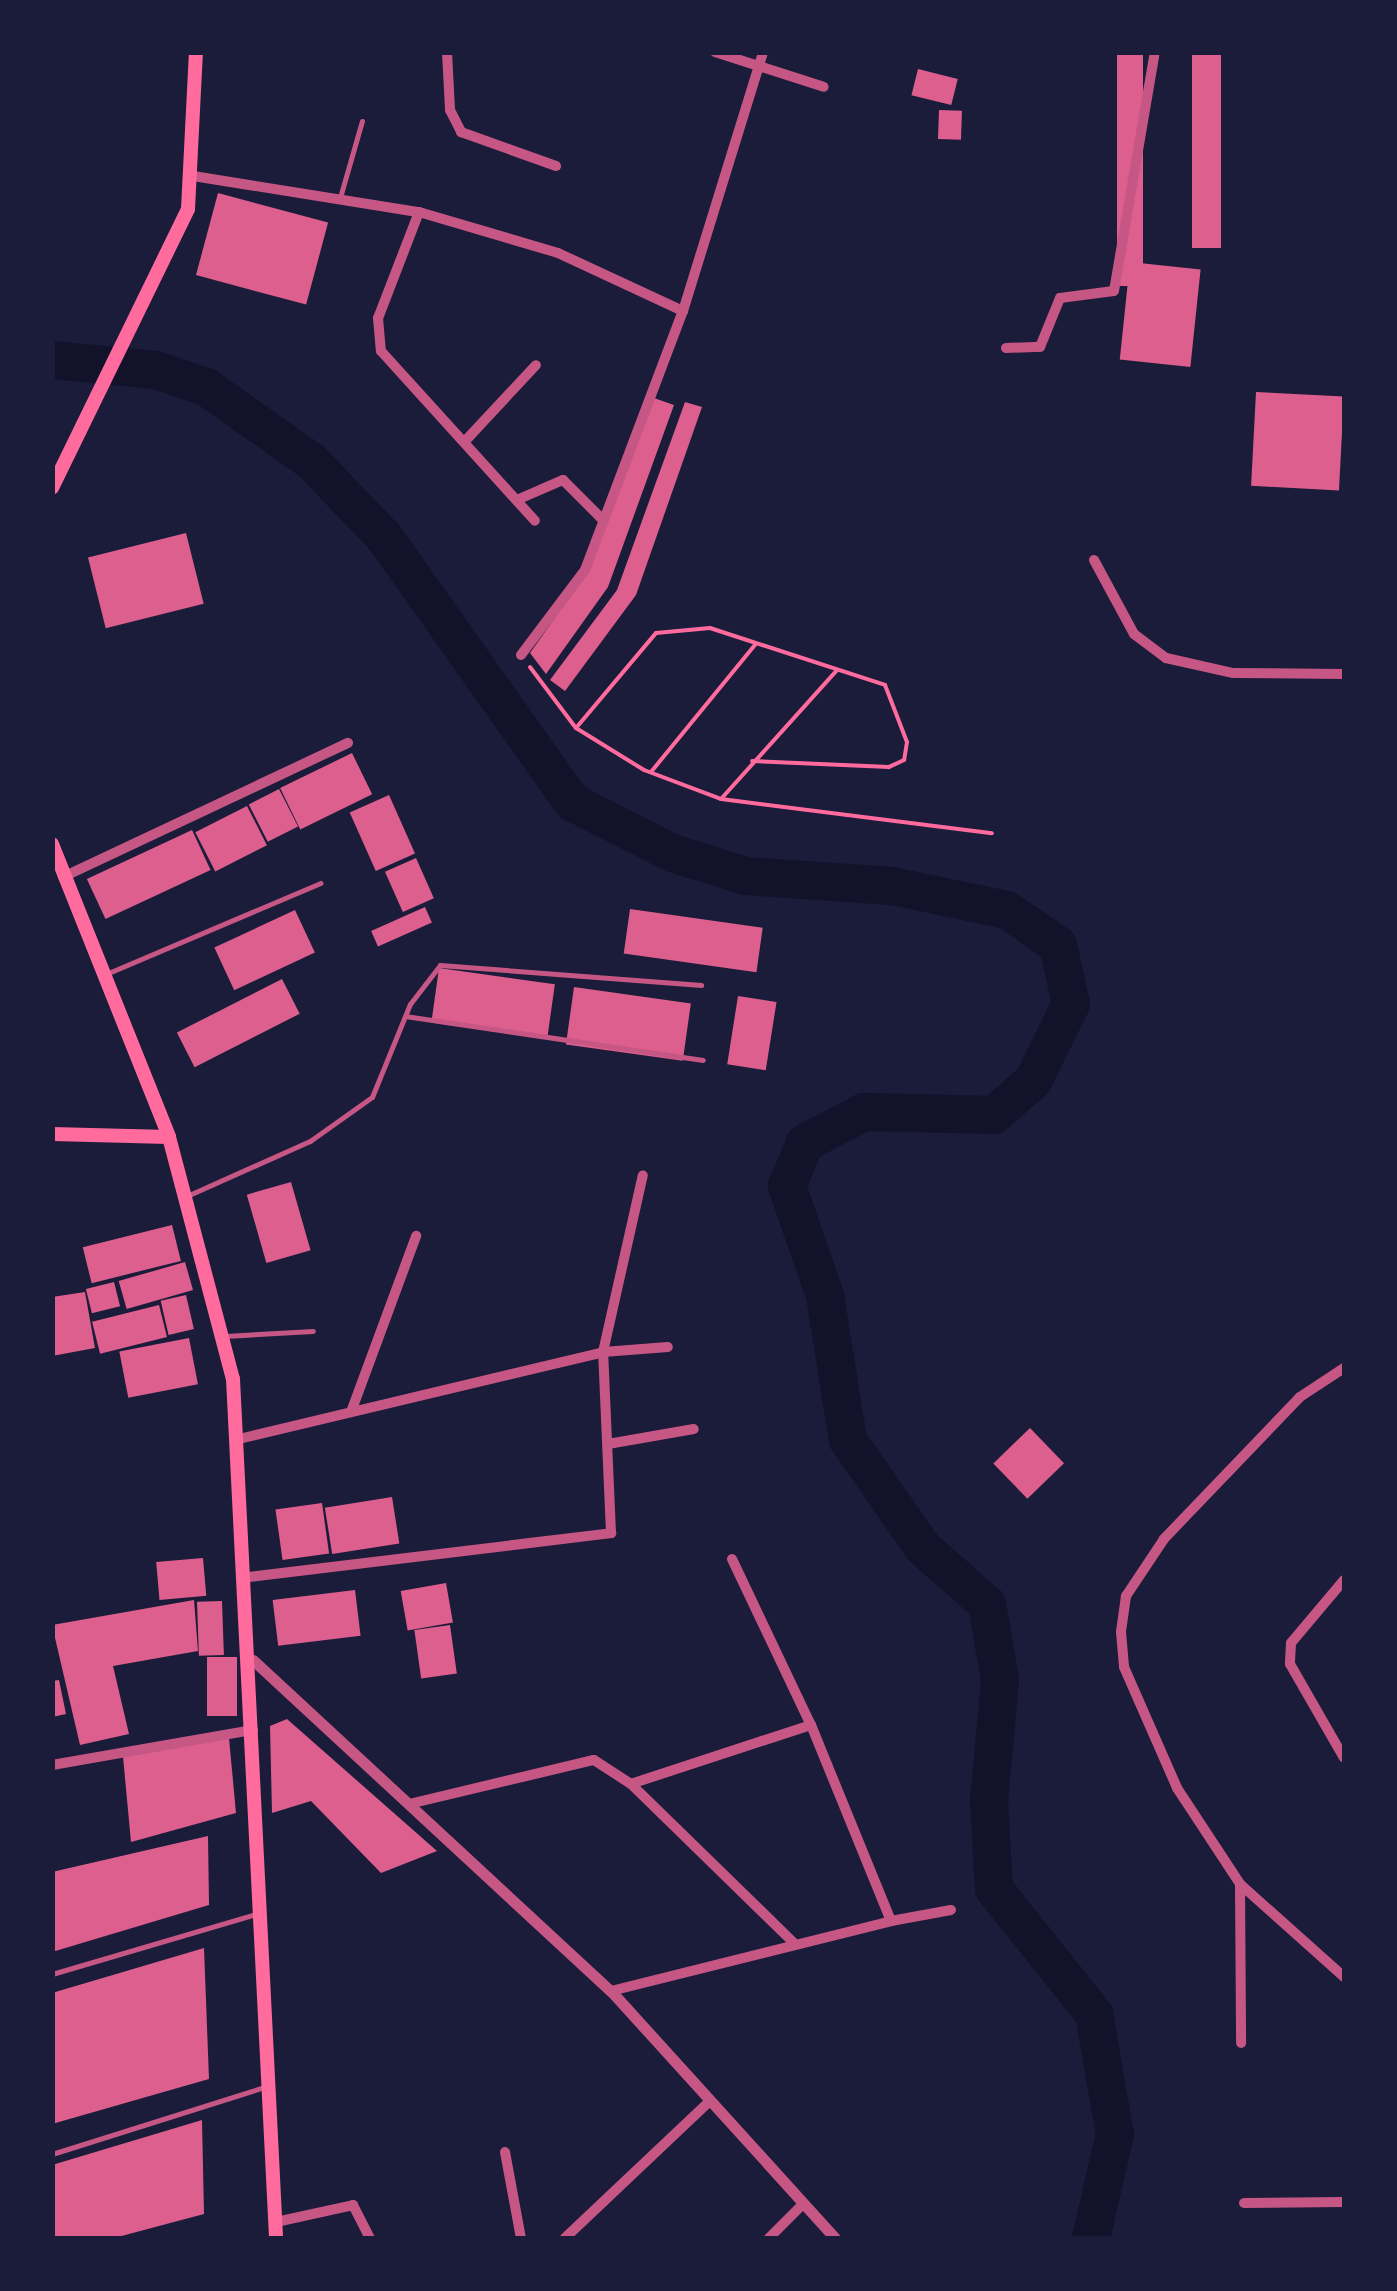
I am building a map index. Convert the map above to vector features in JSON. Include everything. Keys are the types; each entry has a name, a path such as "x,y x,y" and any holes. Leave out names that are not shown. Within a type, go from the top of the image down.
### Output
{"main road":[{"path":"52,488 172,256 193,176 196,52"},
{"path":"52,844 169,1137 225,1336 239,1439 249,1578 276,2238"},
{"path":"52,1134 169,1137"}],"street":[{"path":"447,52 450,110 461,132 556,166"},
{"path":"716,52 824,88"},
{"path":"521,655 585,570 683,311 764,52"},
{"path":"1006,348 1040,347 1060,298 1114,291 1156,52"},
{"path":"193,176 341,194 419,212 558,253 683,311"},
{"path":"419,212 377,333 394,367 467,439 535,521"},
{"path":"467,439 536,364"},
{"path":"519,500 563,480 602,520"},
{"path":"1094,560 1134,634 1166,658 1233,673 1344,674"},
{"path":"63,877 348,743"},
{"path":"249,1578 611,1533 603,1352 643,1175"},
{"path":"351,1412 416,1236"},
{"path":"239,1439 603,1352 668,1347"},
{"path":"1344,1368 1300,1397 1164,1539 1126,1596 1124,1667 1177,1788 1240,1884 1344,1977"},
{"path":"608,1444 694,1428"},
{"path":"732,1559 812,1725 891,1921"},
{"path":"1344,1580 1291,1644 1290,1664 1344,1758"},
{"path":"253,1660 611,1991 708,2103 835,2238"},
{"path":"632,1784 812,1725"},
{"path":"52,1765 253,1730"},
{"path":"408,1804 578,1760 606,1764 632,1784 794,1943"},
{"path":"1240,1884 1241,2044"},
{"path":"611,1991 794,1943 951,1910"},
{"path":"565,2238 708,2103"},
{"path":"506,2152 521,2238"},
{"path":"1244,2202 1344,2202"},
{"path":"276,2222 352,2205 370,2238"},
{"path":"769,2238 802,2205"}],"lane":[{"path":"341,194 362,121"},
{"path":"103,975 320,883"},
{"path":"186,1196 310,1141 372,1097 422,984 448,963 702,985"},
{"path":"405,1016 703,1060"},
{"path":"225,1336 313,1331"},
{"path":"52,1974 262,1912"},
{"path":"52,2154 268,2086"}],"path":[{"path":"576,728 656,633 710,628 885,685 904,760 889,767 752,760"},
{"path":"651,772 755,645"},
{"path":"521,655 576,728 651,772 721,799 992,833"},
{"path":"721,799 752,760 837,670"}],"building":[{"path":"1117,52 1143,52 1143,286 1117,286"},
{"path":"1192,52 1221,52 1221,248 1192,248"},
{"path":"918,69 958,79 951,105 911,95"},
{"path":"939,110 962,111 961,140 938,139"},
{"path":"218,193 328,223 306,305 196,275"},
{"path":"1130,262 1201,269 1190,367 1120,359"},
{"path":"1256,392 1344,397 1339,490 1251,486"},
{"path":"651,397 674,405 608,587 546,674 530,653 586,574"},
{"path":"685,402 702,407 636,595 565,691 550,680 617,590"},
{"path":"186,533 204,604 106,628 88,557"},
{"path":"352,753 372,794 300,829 280,788"},
{"path":"279,789 298,826 268,842 249,804"},
{"path":"389,795 415,853 376,871 350,812"},
{"path":"247,806 267,845 215,872 195,832"},
{"path":"192,830 211,870 105,919 87,879"},
{"path":"416,858 434,898 403,912 385,872"},
{"path":"425,907 432,923 378,947 371,931"},
{"path":"630,909 763,928 756,972 624,954"},
{"path":"295,910 315,953 234,990 214,948"},
{"path":"439,968 555,984 547,1039 431,1022"},
{"path":"282,979 300,1014 195,1067 177,1033"},
{"path":"574,987 691,1003 683,1061 566,1044"},
{"path":"738,996 777,1002 766,1070 727,1064"},
{"path":"291,1182 311,1250 266,1263 247,1195"},
{"path":"172,1225 181,1261 92,1283 83,1247"},
{"path":"185,1262 193,1290 127,1309 119,1281"},
{"path":"114,1282 120,1306 92,1313 86,1289"},
{"path":"85,1292 95,1348 52,1356 52,1297"},
{"path":"186,1295 194,1329 169,1335 161,1301"},
{"path":"159,1305 167,1337 100,1354 92,1322"},
{"path":"189,1338 198,1384 128,1398 119,1352"},
{"path":"1030,1428 1064,1463 1027,1499 993,1463"},
{"path":"392,1497 399,1543 332,1554 325,1508"},
{"path":"322,1503 329,1554 283,1560 275,1510"},
{"path":"203,1558 206,1596 159,1600 156,1562"},
{"path":"446,1583 453,1622 408,1630 401,1591"},
{"path":"355,1590 361,1636 278,1646 273,1600"},
{"path":"194,1600 198,1651 113,1666 129,1734 80,1745 52,1625"},
{"path":"222,1601 224,1655 199,1656 197,1602"},
{"path":"450,1625 457,1674 421,1679 414,1630"},
{"path":"207,1657 237,1657 237,1716 207,1716"},
{"path":"59,1680 66,1714 52,1717 52,1681"},
{"path":"287,1719 437,1851 381,1873 311,1801 272,1813 270,1726"},
{"path":"229,1738 236,1813 131,1842 123,1757"},
{"path":"208,1836 209,1905 52,1952 52,1872"},
{"path":"204,1948 209,2079 52,2124 52,1993"},
{"path":"202,2120 204,2214 114,2238 52,2238 52,2165"}],"waterway":[{"path":"52,360 156,370 206,387 311,461 385,538 572,802 672,853 746,876 892,886 1007,910 1058,945 1071,1004 1033,1081 994,1115 864,1112 805,1143 787,1186 825,1296 848,1440 923,1548 987,1604 1000,1681 989,1801 994,1889 1094,2014 1115,2134 1091,2238"}]}
